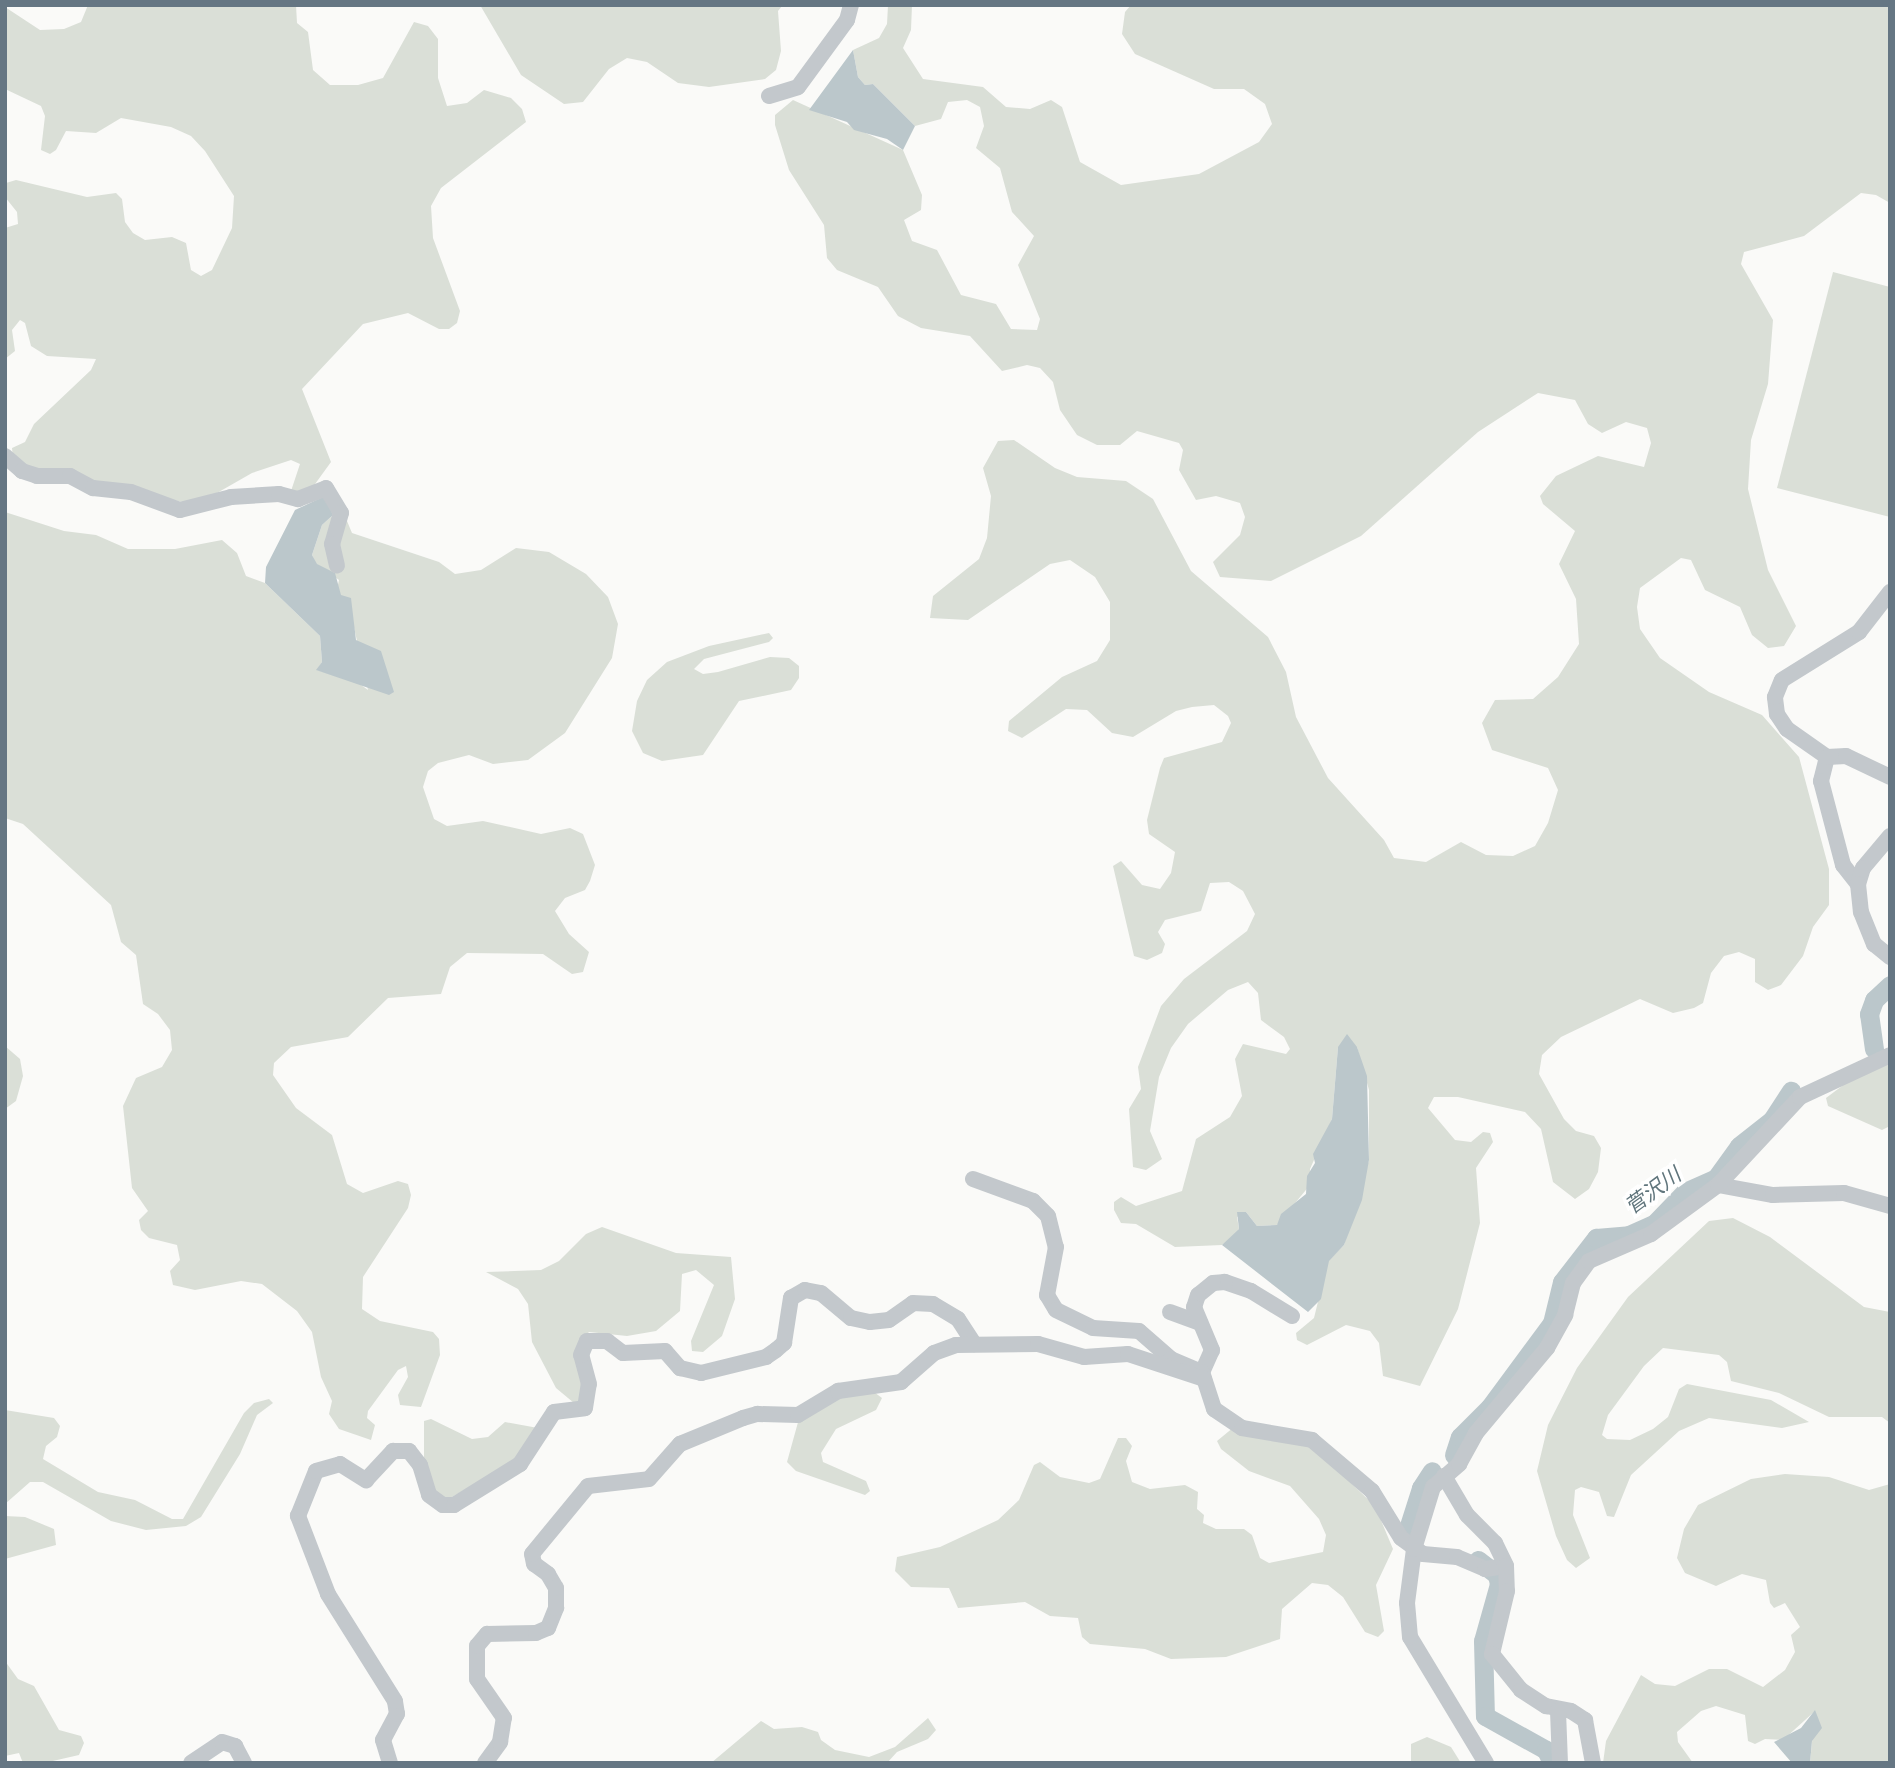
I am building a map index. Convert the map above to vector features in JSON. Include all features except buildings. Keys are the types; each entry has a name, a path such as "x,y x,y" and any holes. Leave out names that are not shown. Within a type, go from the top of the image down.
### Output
{"street":[{"path":"769,96 798,87 847,20 851,5"},
{"path":"5,456 29,474 70,475 93,488 131,492 180,510 231,497 279,494 298,499 326,488 341,513 332,544 337,565"},
{"path":"1890,592 1858,632 1782,680 1775,697 1777,714 1787,729 1827,757 1846,756 1890,777"},
{"path":"1827,757 1821,782 1843,865 1858,884"},
{"path":"1890,836 1863,868 1858,884 1861,912 1874,944 1890,957"},
{"path":"1861,912 1890,944"},
{"path":"1486,1763 1410,1637 1407,1603 1414,1549 1427,1502 1444,1476 1458,1464 1476,1433 1547,1348 1580,1270 1601,1253 1651,1234 1718,1185 1800,1097 1887,1054"},
{"path":"973,1179 1025,1197 1048,1216 1056,1247 1047,1296 1055,1310 1093,1328 1139,1331 1171,1359 1203,1376"},
{"path":"1718,1185 1773,1195 1844,1193 1890,1206"},
{"path":"1292,1316 1251,1290 1213,1283 1195,1301 1200,1323 1212,1350 1203,1376 1214,1409 1231,1424 1266,1435 1287,1433 1312,1440 1372,1491 1394,1529 1414,1549 1496,1567"},
{"path":"390,1763 383,1740 397,1714 395,1701 328,1594 298,1516 316,1471 340,1464 366,1479 393,1451 409,1451 420,1465 429,1496 443,1505 454,1505 520,1464 554,1412 585,1408 589,1384 581,1355 587,1341 607,1341 624,1353 665,1351 689,1372 714,1370 766,1357 784,1343 791,1298 805,1290 821,1293 851,1318 870,1322 889,1320 914,1303 933,1304 958,1319 974,1344"},
{"path":"1170,1312 1200,1323"},
{"path":"485,1763 500,1742 505,1718 477,1679 477,1646 487,1634 536,1633 548,1628 556,1608 556,1588 531,1558 580,1492 598,1482 649,1479 690,1439 757,1414 798,1415 838,1391 901,1382 944,1347 1038,1344 1084,1357 1129,1354 1203,1376"},
{"path":"1444,1476 1467,1515 1495,1543 1496,1567 1507,1591 1492,1654 1521,1690 1558,1711 1571,1711 1585,1720 1594,1763"},
{"path":"1558,1711 1560,1763"},
{"path":"191,1763 222,1742 235,1746 244,1763"}],"shaded area":[{"path":"88,5 296,5 297,23 308,32 313,70 330,85 358,85 383,78 414,22 428,26 438,39 438,78 447,106 467,103 484,90 511,98 522,109 526,122 441,188 431,206 433,238 460,311 457,323 449,329 439,329 408,313 363,324 302,389 331,462 310,491 291,491 300,464 291,460 252,473 196,505 29,468 13,459 12,448 25,442 34,424 91,370 96,359 47,356 31,346 25,323 20,320 12,330 15,351 5,359 5,228 18,224 17,212 5,197 6,183 16,180 87,197 116,193 122,199 125,222 133,233 145,240 172,237 186,243 191,270 201,276 212,270 232,228 234,196 205,151 191,136 171,127 121,118 96,133 66,131 56,150 50,154 41,150 45,116 41,106 5,89 5,7 40,30 64,29 81,22"},
{"path":"480,5 798,5 782,6 778,11 781,51 776,70 765,79 709,87 678,83 647,62 627,58 609,69 583,102 564,104 521,75"},
{"path":"888,5 912,5 911,30 903,48 923,79 983,87 1006,107 1030,109 1051,100 1062,107 1080,162 1121,185 1199,174 1259,142 1272,124 1265,104 1244,89 1214,89 1135,54 1122,34 1125,12 1131,5 1890,5 1890,203 1876,195 1861,193 1804,236 1744,252 1741,264 1773,320 1768,384 1751,440 1748,489 1768,570 1796,626 1784,646 1768,648 1752,635 1740,607 1705,590 1691,560 1681,558 1640,588 1637,607 1640,629 1660,658 1709,692 1762,715 1799,757 1829,869 1829,905 1813,927 1803,956 1781,985 1768,990 1755,982 1755,959 1739,952 1724,956 1711,973 1703,1003 1694,1008 1673,1013 1640,999 1561,1037 1542,1055 1539,1074 1564,1119 1576,1131 1594,1136 1601,1148 1598,1172 1589,1189 1575,1199 1553,1182 1541,1129 1525,1112 1458,1097 1434,1097 1428,1108 1455,1140 1471,1142 1483,1132 1490,1133 1493,1142 1476,1168 1480,1223 1458,1309 1420,1386 1383,1376 1379,1343 1370,1331 1346,1325 1307,1345 1297,1340 1296,1333 1314,1318 1328,1261 1344,1245 1369,1160 1369,1090 1357,1047 1338,1047 1332,1119 1310,1169 1310,1185 1277,1225 1257,1226 1246,1212 1237,1217 1239,1229 1234,1237 1222,1245 1175,1247 1136,1224 1121,1223 1114,1210 1114,1202 1121,1197 1136,1206 1182,1191 1196,1139 1230,1117 1242,1096 1235,1059 1243,1044 1286,1054 1290,1049 1284,1037 1261,1020 1258,993 1248,982 1228,990 1188,1024 1171,1048 1159,1077 1150,1131 1162,1159 1146,1170 1133,1167 1129,1109 1141,1089 1138,1067 1161,1006 1184,979 1247,931 1255,914 1243,891 1229,882 1210,883 1201,911 1165,920 1158,932 1165,944 1162,953 1147,960 1134,956 1113,866 1121,861 1142,885 1160,889 1171,873 1175,852 1149,834 1147,820 1160,768 1164,758 1222,742 1231,723 1228,716 1214,705 1192,707 1176,711 1133,737 1112,733 1087,710 1066,709 1022,738 1008,731 1009,721 1062,677 1097,661 1110,640 1110,602 1095,577 1070,560 1050,564 968,620 930,618 933,596 979,559 987,538 991,496 983,468 998,441 1014,440 1055,468 1077,477 1126,481 1153,499 1191,571 1268,637 1286,672 1296,717 1328,778 1384,840 1394,858 1426,862 1461,842 1486,855 1513,856 1535,846 1548,823 1558,790 1548,768 1492,750 1482,723 1495,700 1533,699 1558,677 1579,644 1576,599 1559,564 1575,531 1543,504 1540,496 1556,476 1598,456 1644,467 1651,443 1647,428 1626,422 1602,433 1588,424 1575,400 1538,393 1478,432 1361,536 1271,581 1220,577 1213,562 1240,535 1245,517 1240,503 1216,496 1196,500 1179,470 1183,450 1179,443 1137,431 1120,445 1097,445 1077,435 1060,410 1053,382 1040,368 1027,365 1002,371 970,336 921,328 898,316 878,287 837,270 827,258 824,225 789,170 775,125 775,115 793,100 903,150 922,195 921,210 904,220 912,241 937,250 961,295 996,304 1011,329 1037,330 1040,319 1018,265 1034,236 1012,212 1000,168 976,148 984,126 980,107 967,100 948,102 941,119 915,126 873,84 865,85 858,77 853,50 879,38 887,24"},
{"path":"853,50 858,77 865,85 873,84 915,126 903,150 887,139 854,130 847,122 809,110"},
{"path":"1833,272 1890,287 1890,517 1777,488"},
{"path":"325,496 333,515 322,525 312,555 317,564 335,573 341,595 351,598 356,640 381,651 394,692 389,695 316,670 322,662 320,636 265,583 266,567 295,510"},
{"path":"5,512 64,531 96,535 128,549 175,549 222,540 237,553 246,576 265,583 320,636 322,662 317,670 357,682 368,690 353,623 337,589 339,580 316,564 312,555 322,525 333,515 347,521 352,533 439,562 455,574 481,570 516,548 549,552 586,574 608,597 618,624 612,658 565,733 528,760 493,764 469,755 438,763 428,771 423,787 434,819 447,826 483,821 541,834 570,828 583,834 595,865 590,881 585,890 565,898 555,911 569,934 589,952 583,972 572,974 543,954 467,953 450,967 441,994 388,998 348,1037 291,1047 274,1063 273,1075 296,1108 332,1135 347,1184 363,1193 398,1181 408,1184 411,1195 408,1208 363,1277 362,1309 380,1321 433,1332 439,1339 440,1355 421,1407 400,1405 398,1395 408,1377 406,1366 398,1370 368,1411 367,1418 375,1425 371,1440 339,1429 329,1414 332,1401 321,1377 312,1332 297,1311 262,1284 241,1281 195,1290 173,1285 170,1271 180,1260 177,1245 149,1238 141,1230 139,1220 148,1211 132,1188 123,1106 136,1078 162,1067 172,1050 170,1030 158,1014 143,1004 136,955 121,942 111,905 23,824 5,818"},
{"path":"769,633 773,638 769,642 704,659 694,669 703,674 770,657 789,658 799,666 799,678 791,690 739,701 703,755 662,761 643,753 632,731 637,701 647,680 667,662 709,646"},
{"path":"1347,1034 1357,1047 1367,1076 1369,1160 1362,1200 1344,1245 1329,1261 1321,1299 1308,1312 1222,1245 1239,1229 1237,1212 1246,1212 1257,1226 1277,1225 1281,1214 1306,1194 1307,1176 1315,1163 1313,1154 1332,1119 1338,1047"},
{"path":"5,1046 20,1059 23,1076 16,1101 5,1109"},
{"path":"1890,1050 1890,1126 1882,1130 1828,1106 1826,1098"},
{"path":"1733,1218 1770,1237 1864,1307 1890,1312 1890,1423 1882,1417 1829,1417 1779,1393 1731,1381 1727,1362 1719,1355 1663,1348 1644,1366 1608,1415 1602,1435 1607,1439 1630,1440 1653,1429 1668,1417 1679,1389 1687,1384 1771,1400 1809,1422 1782,1428 1709,1418 1679,1431 1631,1475 1614,1517 1607,1516 1599,1492 1581,1487 1575,1490 1573,1515 1590,1558 1576,1568 1567,1560 1556,1536 1537,1471 1548,1425 1577,1368 1628,1297 1709,1221"},
{"path":"602,1227 676,1253 731,1257 735,1299 722,1336 703,1352 692,1351 691,1341 714,1285 696,1270 682,1274 680,1311 656,1331 627,1336 589,1332 582,1339 587,1401 574,1403 556,1388 532,1342 528,1304 518,1289 486,1272 541,1270 559,1261 586,1234"},
{"path":"874,1392 882,1398 876,1410 836,1429 821,1453 823,1462 866,1481 870,1491 865,1495 796,1471 787,1462 800,1415 819,1396"},
{"path":"269,1399 273,1403 257,1415 240,1454 201,1517 186,1526 146,1530 111,1521 43,1482 30,1482 5,1504 5,1410 54,1418 60,1426 57,1437 46,1446 43,1459 98,1492 135,1500 172,1519 183,1519 244,1413 254,1403"},
{"path":"431,1419 472,1439 488,1437 505,1422 538,1428 528,1453 445,1501 429,1488 424,1462 424,1421"},
{"path":"1234,1427 1312,1446 1375,1506 1393,1549 1376,1585 1384,1631 1378,1637 1365,1632 1343,1597 1328,1585 1312,1583 1282,1609 1280,1639 1226,1657 1171,1659 1145,1649 1090,1644 1082,1637 1078,1618 1050,1616 1025,1602 958,1608 949,1588 911,1587 895,1571 897,1557 940,1547 998,1520 1019,1500 1034,1465 1040,1462 1060,1477 1089,1483 1100,1479 1118,1438 1126,1438 1132,1446 1126,1461 1132,1482 1150,1489 1185,1485 1198,1492 1197,1509 1204,1515 1203,1523 1216,1529 1244,1529 1252,1535 1260,1558 1269,1563 1323,1552 1326,1535 1319,1519 1290,1486 1249,1471 1221,1449 1217,1441"},
{"path":"1785,1474 1829,1477 1869,1490 1890,1484 1890,1763 1810,1763 1815,1711 1783,1740 1765,1739 1755,1744 1748,1741 1745,1715 1716,1706 1701,1711 1677,1732 1678,1742 1693,1763 1603,1763 1606,1741 1641,1675 1655,1684 1675,1686 1709,1669 1727,1669 1763,1687 1785,1670 1795,1652 1791,1635 1800,1627 1785,1603 1774,1608 1770,1603 1766,1580 1742,1574 1716,1586 1685,1573 1677,1558 1684,1529 1698,1505 1751,1479"},
{"path":"5,1516 25,1517 54,1529 56,1545 5,1559"},
{"path":"5,1661 18,1679 34,1686 59,1730 81,1736 84,1743 79,1755 44,1763 23,1763 19,1753 5,1756"},
{"path":"1815,1710 1822,1728 1812,1741 1810,1763 1792,1763 1774,1742 1801,1728"},
{"path":"928,1718 936,1730 928,1739 897,1752 887,1763 711,1763 761,1721 774,1729 802,1727 818,1732 821,1740 835,1750 869,1757 895,1747"},
{"path":"1427,1737 1451,1747 1461,1763 1411,1763 1411,1744"}],"waterway":[{"name":"菅沢川","path":"1874,1049 1869,1014 1874,1000 1890,985"},
{"name":"菅沢川","path":"1454,1455 1460,1437 1490,1407 1552,1323 1562,1282 1596,1238 1629,1235 1654,1224 1685,1192 1716,1178 1739,1146 1772,1120 1791,1091"},
{"name":"菅沢川","path":"1407,1532 1421,1488 1432,1471"},
{"name":"菅沢川","path":"1478,1560 1497,1575 1499,1584 1483,1641 1485,1716 1546,1750 1552,1763"}]}
